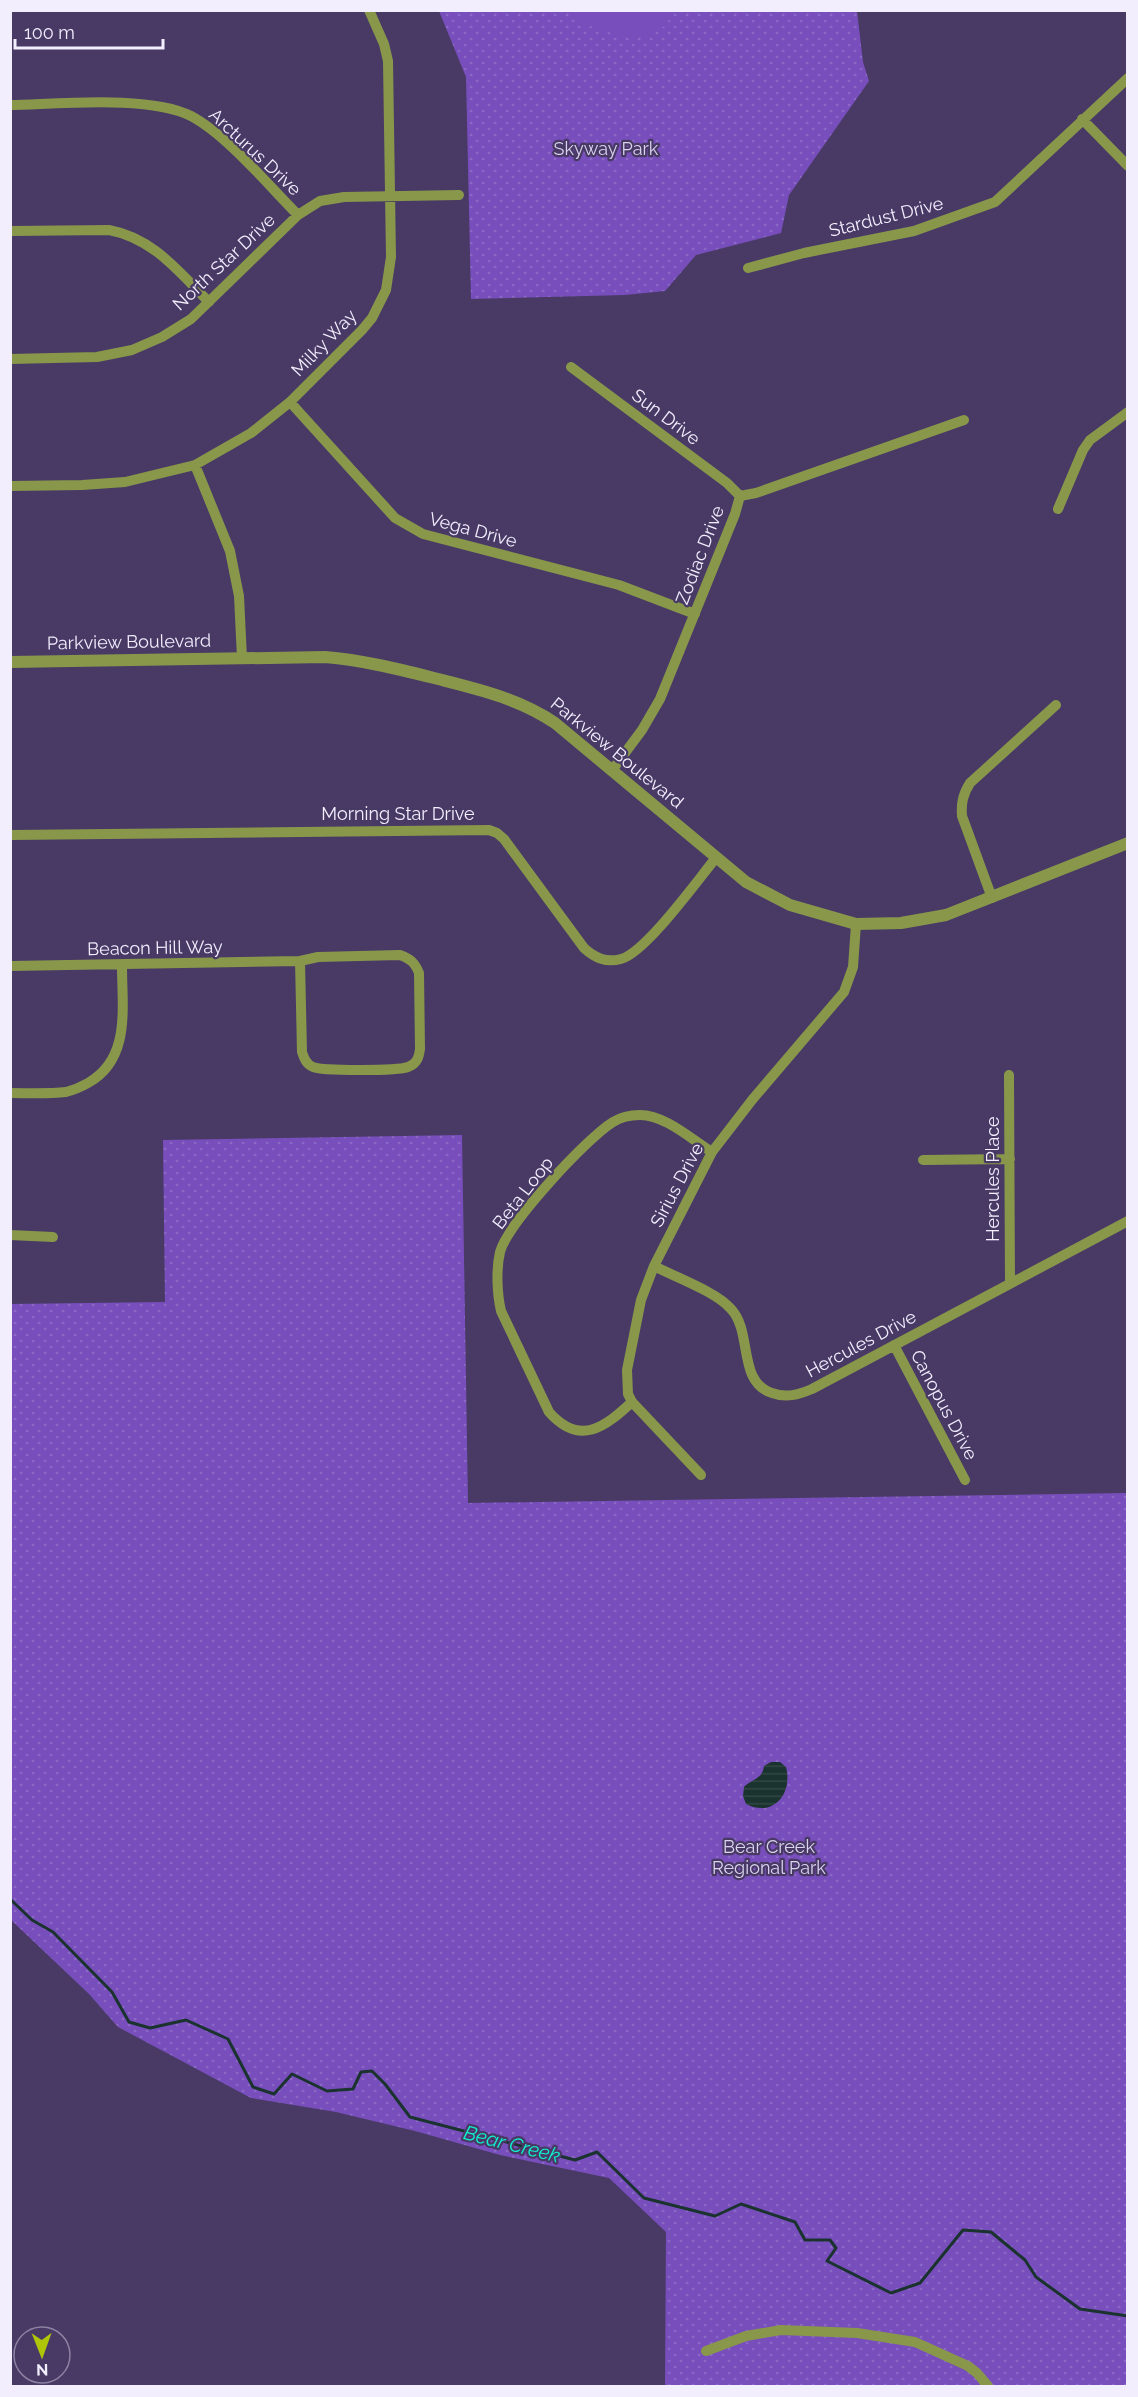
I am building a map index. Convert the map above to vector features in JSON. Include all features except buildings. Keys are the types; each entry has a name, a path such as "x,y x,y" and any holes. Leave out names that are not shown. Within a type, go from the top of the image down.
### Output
{"street":[{"name":"Milky Way","path":"10,486 125,482 195,465 250,433 290,402 362,330 380,305 386,290 391,257 388,61 384,44 369,10"},
{"name":"Stardust Drive","path":"748,268 804,253 914,231 995,202 1128,78"},
{"name":"Arcturus Drive","path":"10,105 138,103 174,109 190,115 226,142 298,215"},
{"path":"1082,119 1128,166"},
{"name":"North Star Drive","path":"10,359 89,358 147,345 177,329 209,302 298,215 308,207 330,198 459,195"},
{"path":"10,231 109,230 124,233 152,247 209,302"},
{"name":"Sun Drive","path":"571,367 727,483 740,496"},
{"name":"Vega Drive","path":"290,402 395,518 408,527 423,534 619,585 695,614"},
{"path":"1059,510 1083,450 1090,440 1128,412"},
{"name":"Zodiac Drive","path":"613,769 642,730 660,699 735,514 740,496 756,493 964,420"},
{"path":"195,465 230,551 238,596 242,658"},
{"name":"Parkview Boulevard","path":"10,662 325,657 373,663 494,693 537,711 613,769 715,859 746,882 768,895 807,911 856,924 922,921 963,909 1128,843"},
{"path":"992,898 962,816 961,805 964,793 976,777 1056,705"},
{"name":"Morning Star Drive","path":"10,835 489,830 504,839 584,948 592,956 613,961 623,959 641,948 715,859"},
{"name":"Sirius Drive","path":"632,1402 628,1394 627,1370 641,1300 654,1266 712,1152 752,1100 844,992 853,967 856,924"},
{"name":"Beacon Hill Way","path":"10,966 122,966 300,961 318,957 400,955 409,958 416,965 419,973 419,1058 407,1068 321,1070 309,1065 302,1052 300,961"},
{"path":"10,1093 67,1092 80,1088 104,1072 113,1061 122,1032 122,966"},
{"name":"Hercules Place","path":"1009,1074 1010,1283"},
{"name":"Beta Loop","path":"632,1402 609,1424 599,1429 578,1430 568,1427 553,1417 501,1311 498,1301 500,1251 506,1239 549,1181 577,1153 620,1118 642,1115 660,1120 712,1152"},
{"path":"923,1160 1010,1159"},
{"name":"Hercules Drive","path":"654,1266 719,1299 730,1307 742,1327 750,1370 755,1381 762,1390 786,1396 800,1394 1128,1221"},
{"path":"10,1235 53,1237"},
{"name":"Canopus Drive","path":"894,1345 964,1480"},
{"path":"632,1402 701,1475"},
{"path":"706,2351 746,2336 781,2330 857,2333 915,2342 968,2366 988,2386"}],"green space":[{"name":"Skyway Park","path":"439,11 857,11 863,62 869,81 789,195 781,233 696,255 665,291 625,295 471,299 466,77"},
{"path":"568,11 675,11 664,26 654,32 629,35 600,30 576,18"},
{"name":"Bear Creek Regional Park","path":"462,1135 468,1503 1127,1493 1127,2386 665,2386 666,2232 609,2178 500,2155 336,2112 251,2098 118,2027 89,1994 11,1920 10,1304 165,1302 163,1140"}],"shaded area":[{"path":"771,1762 780,1762 786,1767 784,1794 779,1801 765,1808 756,1808 746,1804 743,1796 744,1787 759,1776 764,1766"}],"waterway":[{"name":"Bear Creek","path":"10,1899 32,1920 53,1932 112,1992 129,2022 150,2028 186,2020 228,2039 253,2087 274,2094 292,2074 327,2091 353,2089 361,2072 372,2071 410,2117 575,2160 597,2152 644,2198 715,2216 741,2204 795,2222 805,2240 830,2240 836,2248 827,2261 891,2293 920,2283 963,2230 991,2232 1025,2260 1036,2277 1080,2309 1128,2316"}]}
